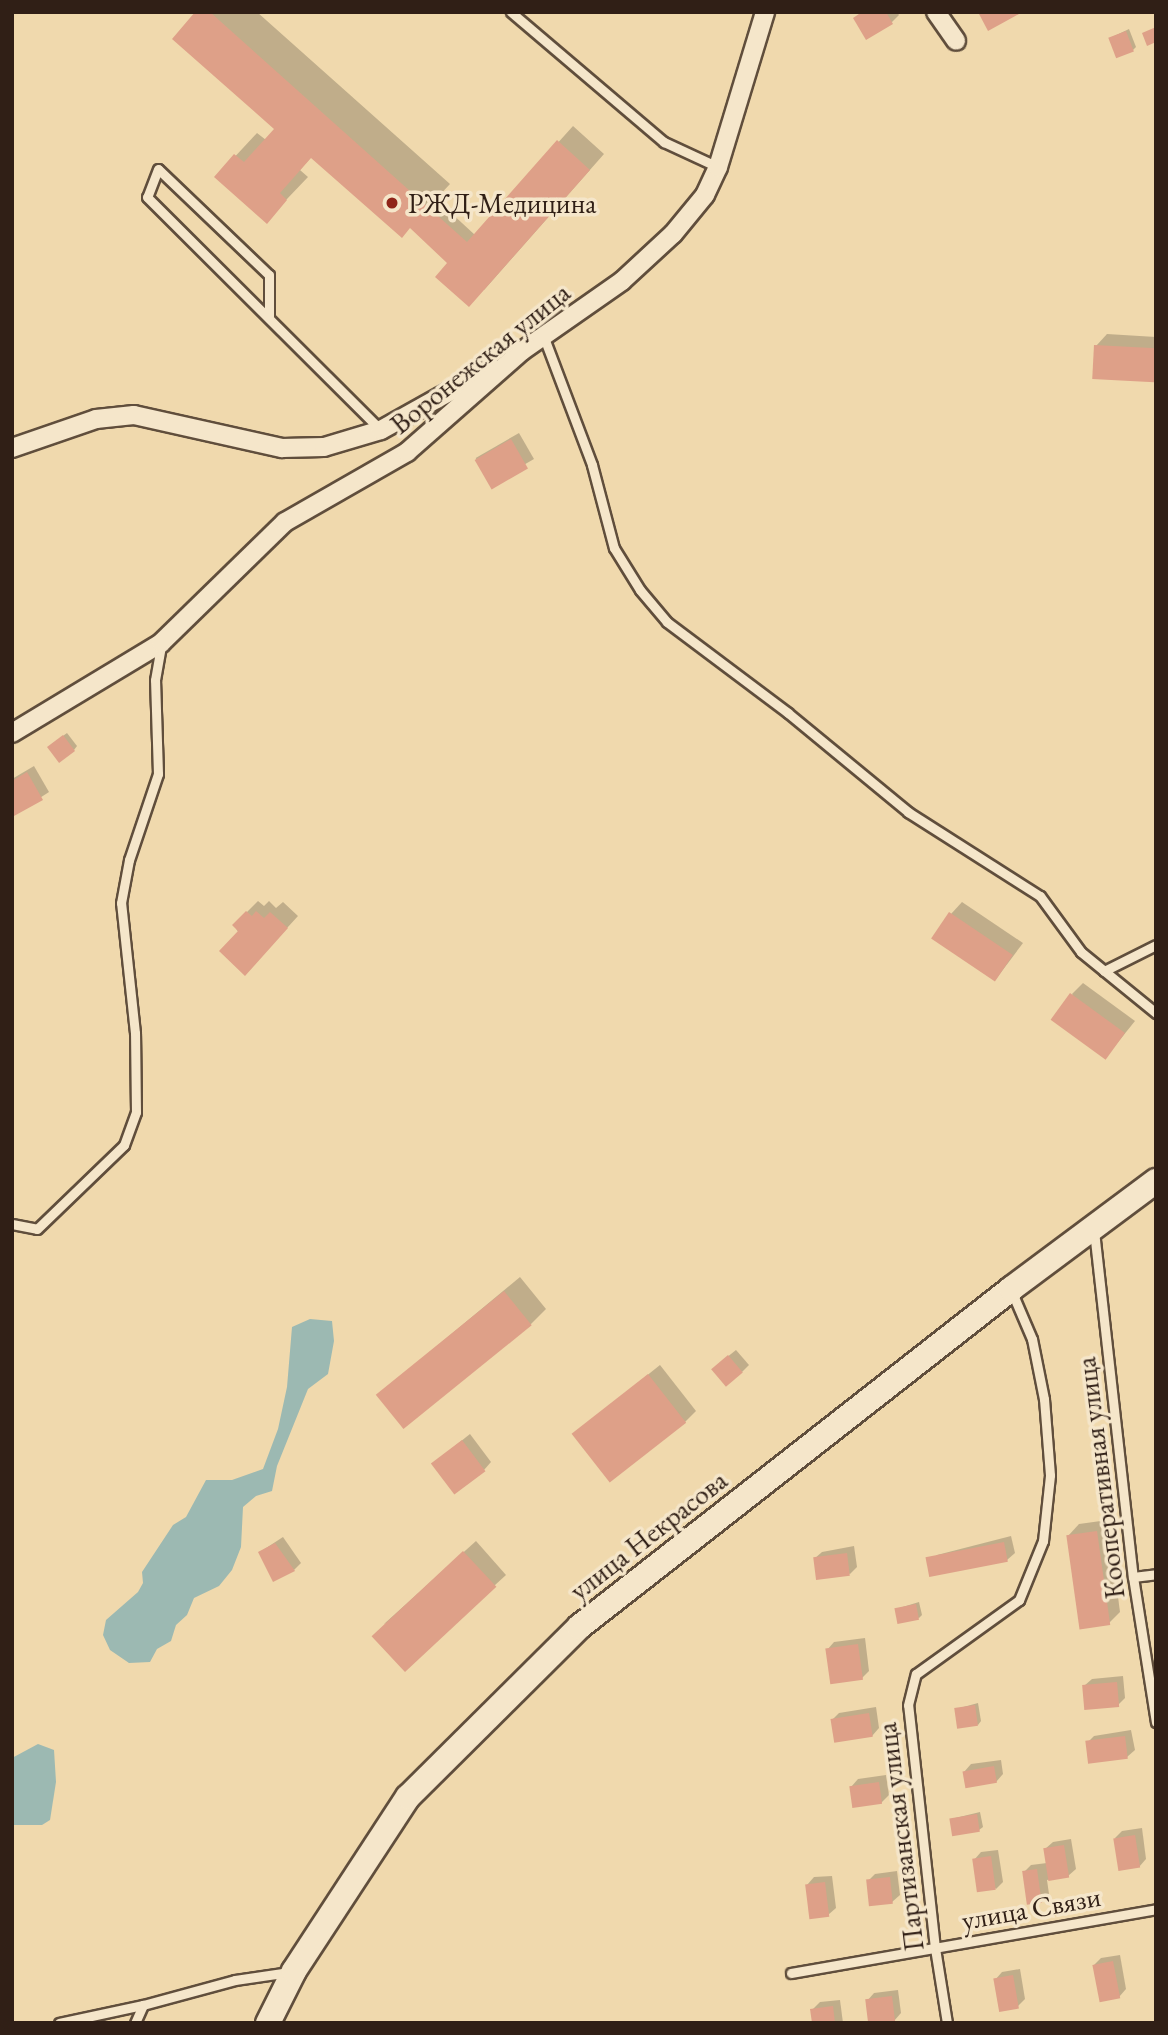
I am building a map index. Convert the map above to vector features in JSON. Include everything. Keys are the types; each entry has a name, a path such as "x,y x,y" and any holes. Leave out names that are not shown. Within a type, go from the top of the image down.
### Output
{"main road":[{"name":"улица Некрасова","path":"268,2023 294,1971 408,1797 579,1626 1011,1289 1156,1181"}],"street":[{"name":"Воронежская улица","path":"12,733 161,643 285,522 407,452 522,351 622,281 673,234 705,195 718,167 765,12"},
{"path":"936,12 956,41"},
{"path":"12,448 96,419 134,415 282,448 324,447 381,430 522,351"}],"lane":[{"path":"511,12 664,142 718,167"},
{"path":"269,318 269,275 158,169 147,197 381,430"},
{"path":"543,335 592,465 614,548 640,590 667,622 788,713 908,812 1040,896 1081,952 1156,1013"},
{"path":"12,1224 37,1228 124,1145 136,1112 135,1033 121,902 129,860 158,774 155,680 161,643"},
{"path":"1104,971 1156,945"},
{"name":"Кооперативная улица","path":"1094,1229 1133,1577 1156,1722"},
{"name":"Партизанская улица","path":"947,2023 935,1948 908,1705 916,1674 1019,1600 1043,1541 1050,1475 1044,1399 1032,1339 1011,1289"},
{"path":"1133,1577 1156,1574"},
{"name":"улица Связи","path":"791,1973 1156,1909"},
{"path":"59,2023 143,2005 235,1980 294,1971"},
{"path":"135,2023 143,2005"}],"water":[{"path":"310,1319 332,1321 334,1341 328,1374 308,1389 277,1466 272,1491 256,1496 243,1507 241,1547 232,1570 219,1586 194,1598 187,1615 176,1625 171,1641 157,1649 150,1662 129,1663 110,1650 103,1635 106,1620 138,1592 143,1583 142,1572 173,1525 186,1517 206,1480 232,1480 263,1469 278,1429 287,1387 292,1327"},
{"path":"38,1744 54,1750 56,1782 50,1820 42,1825 12,1825 12,1758"}],"building":[{"path":"195,12 210,12 467,242 557,140 590,170 469,307 435,277 447,263 410,228 402,238 311,158 280,193 287,200 267,224 214,177 234,154 244,162 274,129 172,39"},
{"path":"862,12 886,12 893,24 866,40 853,18"},
{"path":"978,12 1018,12 1019,14 988,31"},
{"path":"1156,27 1156,42 1147,46 1142,33"},
{"path":"1126,31 1134,52 1116,58 1108,38"},
{"path":"1094,345 1156,348 1154,382 1092,379"},
{"path":"511,439 528,468 492,489 475,460"},
{"path":"63,735 75,751 59,763 47,747"},
{"path":"27,772 43,800 14,816 12,781"},
{"path":"246,911 252,916 256,911 264,918 270,912 288,928 245,976 219,951 238,931 232,925"},
{"path":"949,912 1013,955 995,982 931,939"},
{"path":"1070,993 1125,1033 1106,1060 1051,1020"},
{"path":"504,1291 532,1325 403,1429 376,1395"},
{"path":"728,1355 743,1373 726,1387 711,1369"},
{"path":"648,1374 686,1423 610,1483 572,1434"},
{"path":"462,1440 485,1471 454,1495 431,1463"},
{"path":"1097,1531 1110,1625 1080,1629 1066,1535"},
{"path":"1004,1542 1008,1562 929,1577 925,1557"},
{"path":"275,1543 295,1571 273,1582 258,1552"},
{"path":"463,1551 496,1587 405,1672 372,1636"},
{"path":"847,1553 850,1576 816,1580 813,1557"},
{"path":"916,1604 919,1620 897,1624 894,1608"},
{"path":"858,1644 863,1680 830,1684 825,1649"},
{"path":"1117,1682 1119,1707 1084,1710 1082,1685"},
{"path":"975,1705 978,1726 957,1729 954,1708"},
{"path":"869,1713 873,1737 834,1743 830,1719"},
{"path":"1125,1736 1128,1759 1088,1764 1085,1741"},
{"path":"994,1766 997,1783 965,1788 962,1772"},
{"path":"879,1782 882,1804 852,1808 849,1786"},
{"path":"977,1814 980,1832 952,1836 949,1818"},
{"path":"1135,1835 1140,1868 1118,1871 1113,1838"},
{"path":"1064,1845 1069,1878 1048,1881 1043,1848"},
{"path":"991,1856 996,1890 977,1892 972,1859"},
{"path":"1037,1869 1042,1903 1027,1905 1022,1871"},
{"path":"890,1877 893,1904 869,1906 866,1880"},
{"path":"825,1882 829,1917 809,1919 805,1884"},
{"path":"1113,1961 1120,1998 1100,2002 1092,1965"},
{"path":"1013,1975 1019,2008 999,2012 993,1978"},
{"path":"892,1996 895,2022 868,2023 865,1999"},
{"path":"833,2006 835,2023 812,2023 810,2009"}],"place":[{"name":"РЖД-Медицина","path":"392,203"}]}
